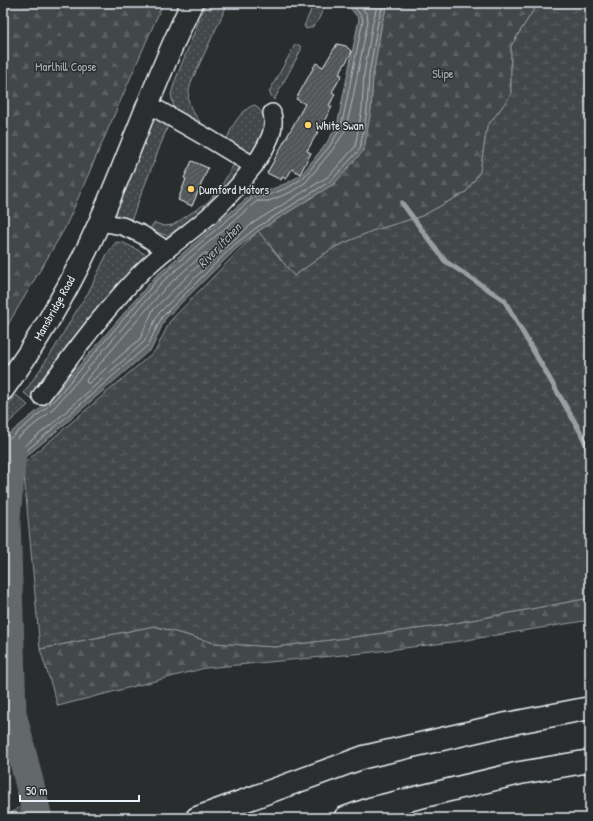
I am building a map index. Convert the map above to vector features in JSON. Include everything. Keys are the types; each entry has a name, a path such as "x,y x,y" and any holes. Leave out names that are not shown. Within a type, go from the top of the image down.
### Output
{"highway":[{"path":"197,818 364,757 507,724 590,708"},
{"path":"346,818 370,809 520,773 590,761"}],"main road":[{"name":"Mansbridge Road","path":"3,390 28,354 45,325 69,283 100,222 176,37 192,3"}],"street":[{"path":"148,104 254,166"},
{"path":"41,396 135,278 166,250 210,216 233,193 254,166 268,144 273,131 274,121 272,113"},
{"path":"100,222 122,226 141,234 166,250"}],"green space":[{"name":"Marlhill Copse","path":"3,3 163,3 65,228 3,333"},
{"path":"206,3 228,3 192,80 190,88 190,105 203,126 180,114 174,109 171,94"},
{"path":"314,3 326,3 316,23 310,28 306,29 304,26"},
{"name":"Slipe","path":"388,3 538,3 511,46 511,95 487,127 480,172 466,192 422,216 372,231 333,248 294,276 258,231 335,183 371,110 373,76 382,22"},
{"path":"538,3 590,3 590,598 439,626 275,647 215,643 154,626 40,649 23,464 156,350 170,321 258,231 294,276 333,248 372,231 422,216 466,192 480,172 487,127 511,95 511,46"},
{"path":"295,45 299,45 301,50 274,100 269,92"},
{"path":"255,105 261,111 265,124 262,137 252,158 232,145 227,139 231,129 241,114"},
{"path":"154,117 158,117 169,123 130,223 115,217 115,213"},
{"path":"234,164 244,171 230,190 172,237 150,230 152,225 155,223 164,226 173,225 208,202 222,185"},
{"path":"116,242 124,243 151,257 33,400 24,393 54,349 88,293 107,254"},
{"path":"16,395 28,405 3,428 3,412"},
{"path":"590,598 590,620 460,641 364,653 205,668 58,706 40,649 154,626 215,643 275,647 439,626"},
{"path":"25,804 28,818 3,818"}],"water":[{"name":"River Itchen","path":"346,3 388,3 382,22 373,76 371,110 364,150 335,183 258,231 236,249 165,319 152,348 58,430 3,475 3,439 54,395 155,277 254,192 265,192 287,183 301,175 326,144 337,126 359,19"}],"building":[{"name":"White Swan","path":"337,44 346,46 352,52 339,74 342,75 332,92 335,94 329,106 332,107 307,151 311,153 300,174 292,169 286,179 282,177 281,180 267,173 305,104 296,99 316,63 323,67"},
{"name":"Dumford Motors","path":"192,161 208,168 192,206 178,200 186,179 184,178"}],"waterway":[{"path":"402,203 445,261 504,300 580,431 590,454"},
{"path":"12,453 6,518 12,713 38,818"}],"place":[{"name":"White Swan","path":"308,125"},
{"name":"Dumford Motors","path":"191,189"}]}
